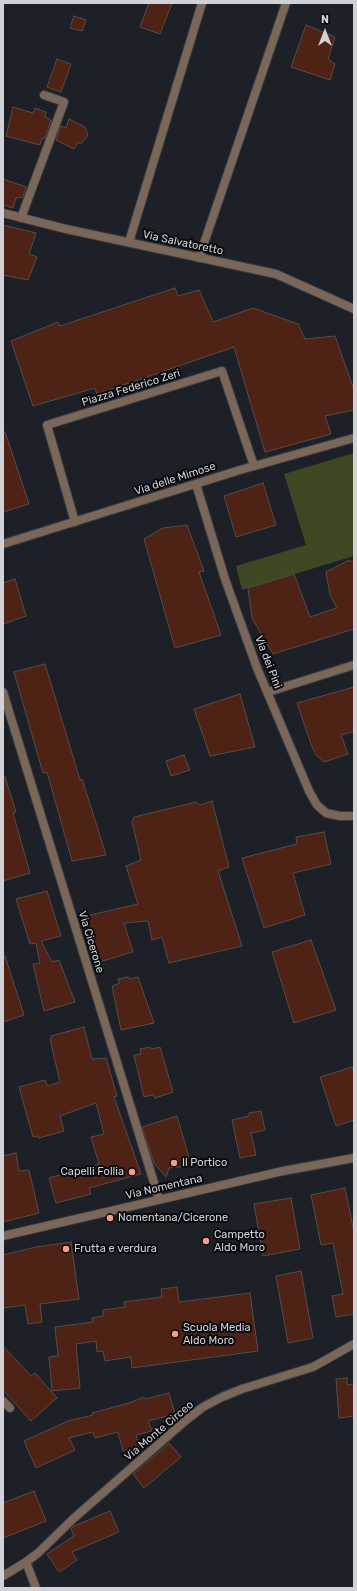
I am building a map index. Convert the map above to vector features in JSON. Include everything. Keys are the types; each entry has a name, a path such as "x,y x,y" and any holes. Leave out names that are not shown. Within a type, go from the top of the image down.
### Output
{"street":[{"path":"129,242 202,3"},
{"path":"199,258 286,3"},
{"path":"21,218 64,102 44,95"},
{"name":"Via Salvatoretto","path":"3,213 276,274 354,309"},
{"name":"Piazza Federico Zeri","path":"75,522 47,425 222,371 254,466"},
{"name":"Via delle Mimose","path":"3,544 254,466 354,438"},
{"name":"Via dei Pini","path":"196,484 226,579 268,692 313,799 326,813 340,816 354,816"},
{"path":"268,692 354,665"},
{"name":"Via Cicerone","path":"3,692 159,1199"},
{"name":"Via Nomentana","path":"3,1236 293,1169 354,1158"},
{"name":"Via Monte Circeo","path":"3,1576 26,1562 194,1414 211,1402 230,1393 313,1366 354,1344"},
{"path":"3,1401 10,1408"},
{"path":"26,1562 36,1588"}],"green space":[{"path":"354,453 354,556 242,590 236,566 306,545 284,474"}],"building":[{"path":"149,3 172,3 160,34 140,27"},
{"path":"74,16 86,20 82,31 70,28"},
{"path":"306,25 335,37 328,59 335,64 330,80 291,67"},
{"path":"57,59 71,64 61,92 47,87"},
{"path":"13,107 33,113 35,108 46,112 45,117 51,120 45,138 42,138 40,145 6,136"},
{"path":"69,119 85,127 88,135 82,143 78,143 74,149 56,140 61,126 66,128"},
{"path":"3,179 26,187 23,197 16,198 13,208 3,205"},
{"path":"3,225 36,233 29,254 37,257 28,280 3,275"},
{"path":"175,288 178,296 199,290 213,322 253,308 298,324 305,339 335,336 354,390 354,410 325,416 331,434 265,452 234,347 97,394 95,388 33,406 11,341 58,322 60,326"},
{"path":"3,432 5,432 29,504 3,512"},
{"path":"263,483 276,525 236,537 224,496"},
{"path":"187,525 204,571 199,572 221,635 175,648 144,539 163,528"},
{"path":"347,561 354,561 354,629 273,654 252,618 248,588 294,574 310,617 337,608 330,595 326,572"},
{"path":"15,579 26,616 3,624 3,583"},
{"path":"45,664 80,780 82,779 106,855 72,861 47,772 43,773 14,672"},
{"path":"354,687 354,731 341,735 348,754 324,762 316,755 297,703"},
{"path":"240,694 255,747 210,756 194,709"},
{"path":"184,755 190,770 171,776 166,761"},
{"path":"3,777 5,777 16,812 13,813 30,873 3,881"},
{"path":"212,801 229,867 218,871 242,946 169,963 162,937 152,940 148,921 124,923 133,952 96,963 86,916 138,904 126,866 141,860 132,822 134,817 196,802 200,805"},
{"path":"324,832 331,864 293,873 305,915 264,928 242,858 297,844 296,837"},
{"path":"47,891 61,936 41,941 52,962 59,960 75,1002 44,1011 33,964 40,963 36,943 30,944 16,899"},
{"path":"311,940 336,1010 294,1023 272,952"},
{"path":"3,956 5,956 24,1015 3,1022"},
{"path":"128,977 129,979 138,977 154,1023 121,1030 112,986 120,983 118,979"},
{"path":"84,1027 92,1059 106,1058 117,1096 114,1097 141,1174 89,1188 91,1194 56,1203 49,1178 99,1164 91,1137 104,1134 96,1103 60,1116 64,1131 39,1138 38,1136 33,1137 19,1087 45,1080 47,1086 60,1082 50,1039 52,1038 51,1036"},
{"path":"150,1047 151,1049 160,1047 173,1092 155,1098 153,1095 144,1097 134,1055 141,1054 140,1049"},
{"path":"352,1067 354,1072 354,1120 336,1126 320,1077"},
{"path":"261,1111 265,1130 251,1133 256,1155 240,1158 232,1120 249,1116 249,1113"},
{"path":"177,1116 190,1161 190,1166 169,1168 166,1177 154,1163 142,1127"},
{"path":"16,1153 19,1171 29,1170 39,1213 3,1222 3,1156"},
{"path":"345,1188 354,1232 354,1314 336,1317 332,1296 343,1294 333,1243 321,1245 311,1195"},
{"path":"291,1198 300,1249 263,1256 254,1204"},
{"path":"71,1242 79,1299 40,1304 42,1322 28,1324 25,1305 3,1308 3,1255 36,1247"},
{"path":"301,1271 313,1338 288,1343 276,1276"},
{"name":"Scuola Media Aldo Moro","path":"177,1287 179,1302 250,1293 258,1351 132,1368 131,1357 105,1361 103,1351 97,1352 96,1341 76,1344 80,1388 52,1391 49,1357 58,1356 55,1327 93,1322 92,1318 103,1316 103,1310 125,1307 124,1302 162,1297 161,1289"},
{"path":"3,1346 31,1376 35,1373 57,1398 31,1421 3,1390"},
{"path":"347,1378 347,1385 354,1384 354,1416 339,1418 336,1379"},
{"path":"169,1393 175,1414 148,1421 152,1431 136,1435 139,1446 123,1451 118,1432 95,1438 93,1432 69,1438 75,1450 36,1468 24,1441 68,1421 93,1415 92,1413 129,1403 144,1397 145,1399"},
{"path":"169,1443 181,1457 144,1488 133,1474"},
{"path":"34,1491 46,1521 3,1538 3,1503"},
{"path":"110,1511 119,1532 72,1552 77,1560 59,1572 47,1554 74,1536 71,1529 74,1526"}],"place":[{"name":"Il Portico","path":"174,1163"},
{"name":"Capelli Follia","path":"132,1172"},
{"name":"Nomentana/Cicerone","path":"110,1218"},
{"name":"Campetto Aldo Moro","path":"206,1241"},
{"name":"Frutta e verdura","path":"66,1249"},
{"name":"Scuola Media Aldo Moro","path":"175,1334"}]}
